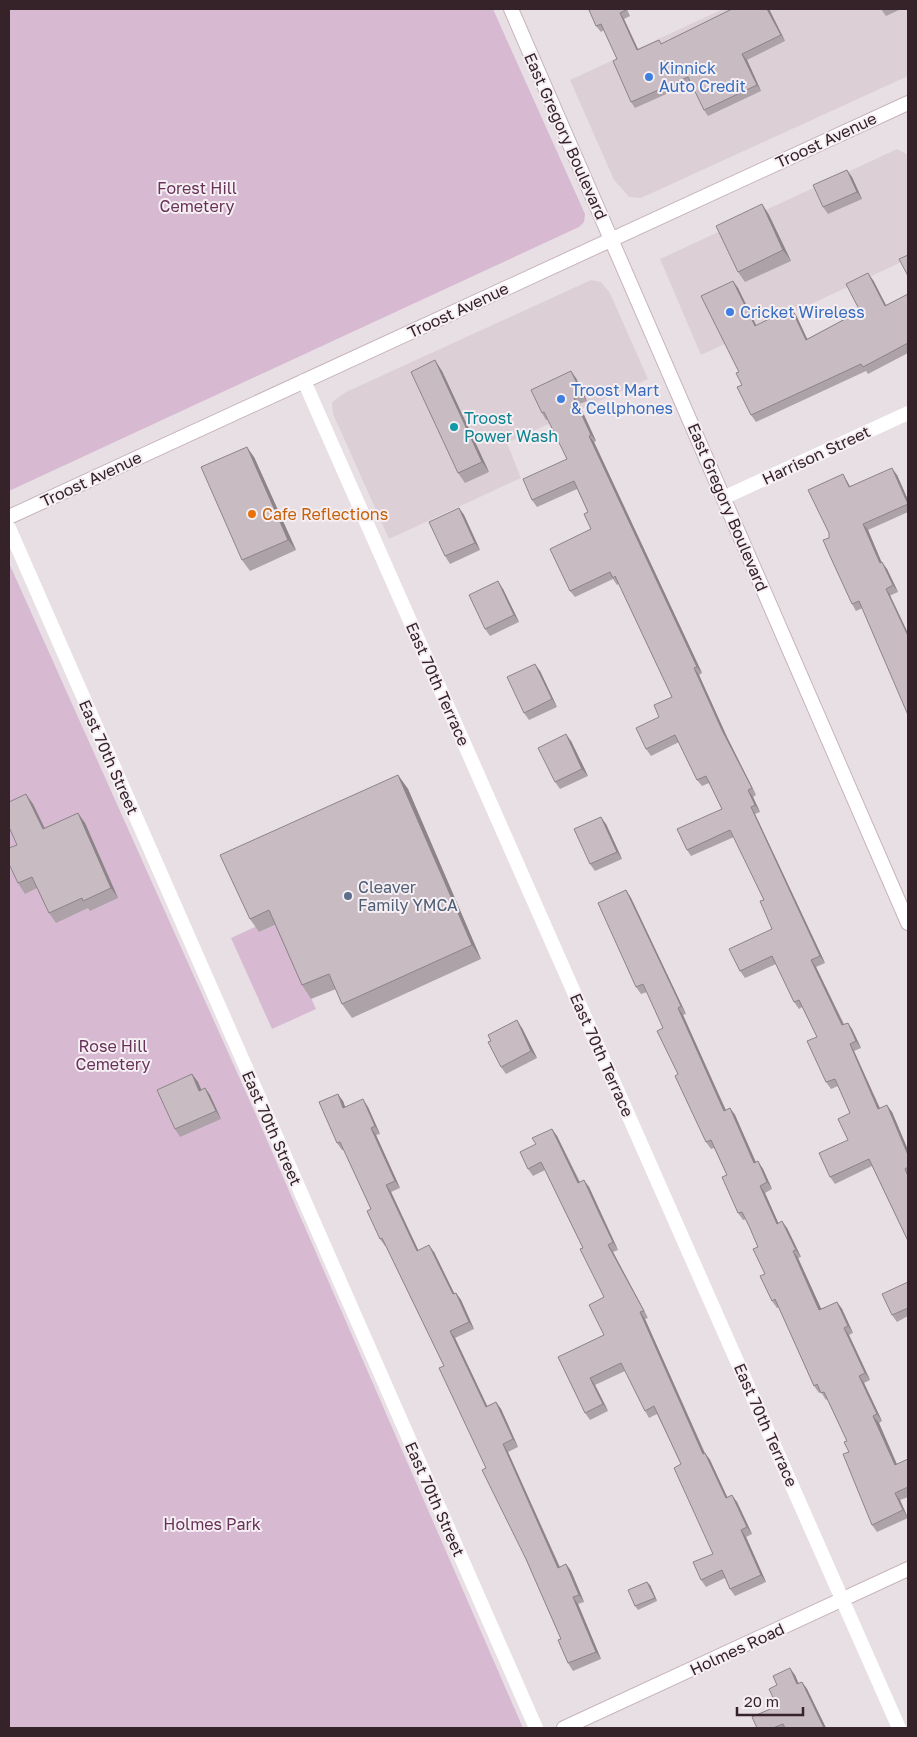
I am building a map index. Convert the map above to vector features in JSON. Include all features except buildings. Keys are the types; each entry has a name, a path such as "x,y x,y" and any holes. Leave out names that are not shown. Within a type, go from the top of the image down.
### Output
{"street":[{"name":"East Gregory Boulevard","path":"511,9 908,923"},
{"name":"Troost Avenue","path":"9,517 908,103"},
{"name":"East 70th Terrace","path":"304,381 899,1728"},
{"name":"Harrison Street","path":"723,498 908,413"},
{"name":"East 70th Street","path":"9,528 536,1728"},
{"name":"Holmes Road","path":"564,1728 908,1569"}],"shaded area":[{"path":"723,9 908,9 908,76 641,198 629,197 614,180 570,80"},
{"path":"897,149 908,155 908,259 701,355 660,259"},
{"path":"591,280 601,282 610,293 648,379 507,443 521,478 389,539 333,414 332,402 346,392"}],"green space":[{"name":"Forest Hill Cemetery","path":"9,9 493,9 585,214 584,222 579,227 9,491"},
{"name":"Holmes Park","path":"9,563 253,1108 523,1728 9,1728"},
{"path":"278,924 316,1009 272,1029 231,938 257,926 259,932"}],"place":[{"name":"Kinnick Auto Credit","path":"649,77"},
{"name":"Cricket Wireless","path":"730,312"},
{"name":"Troost Mart & Cellphones","path":"561,399"},
{"name":"Troost Power Wash","path":"454,427"},
{"name":"Cafe Reflections","path":"252,514"},
{"name":"Cleaver Family YMCA","path":"348,896"}],"park label":[{"name":"Rose Hill Cemetery","path":"113,1055"}]}
